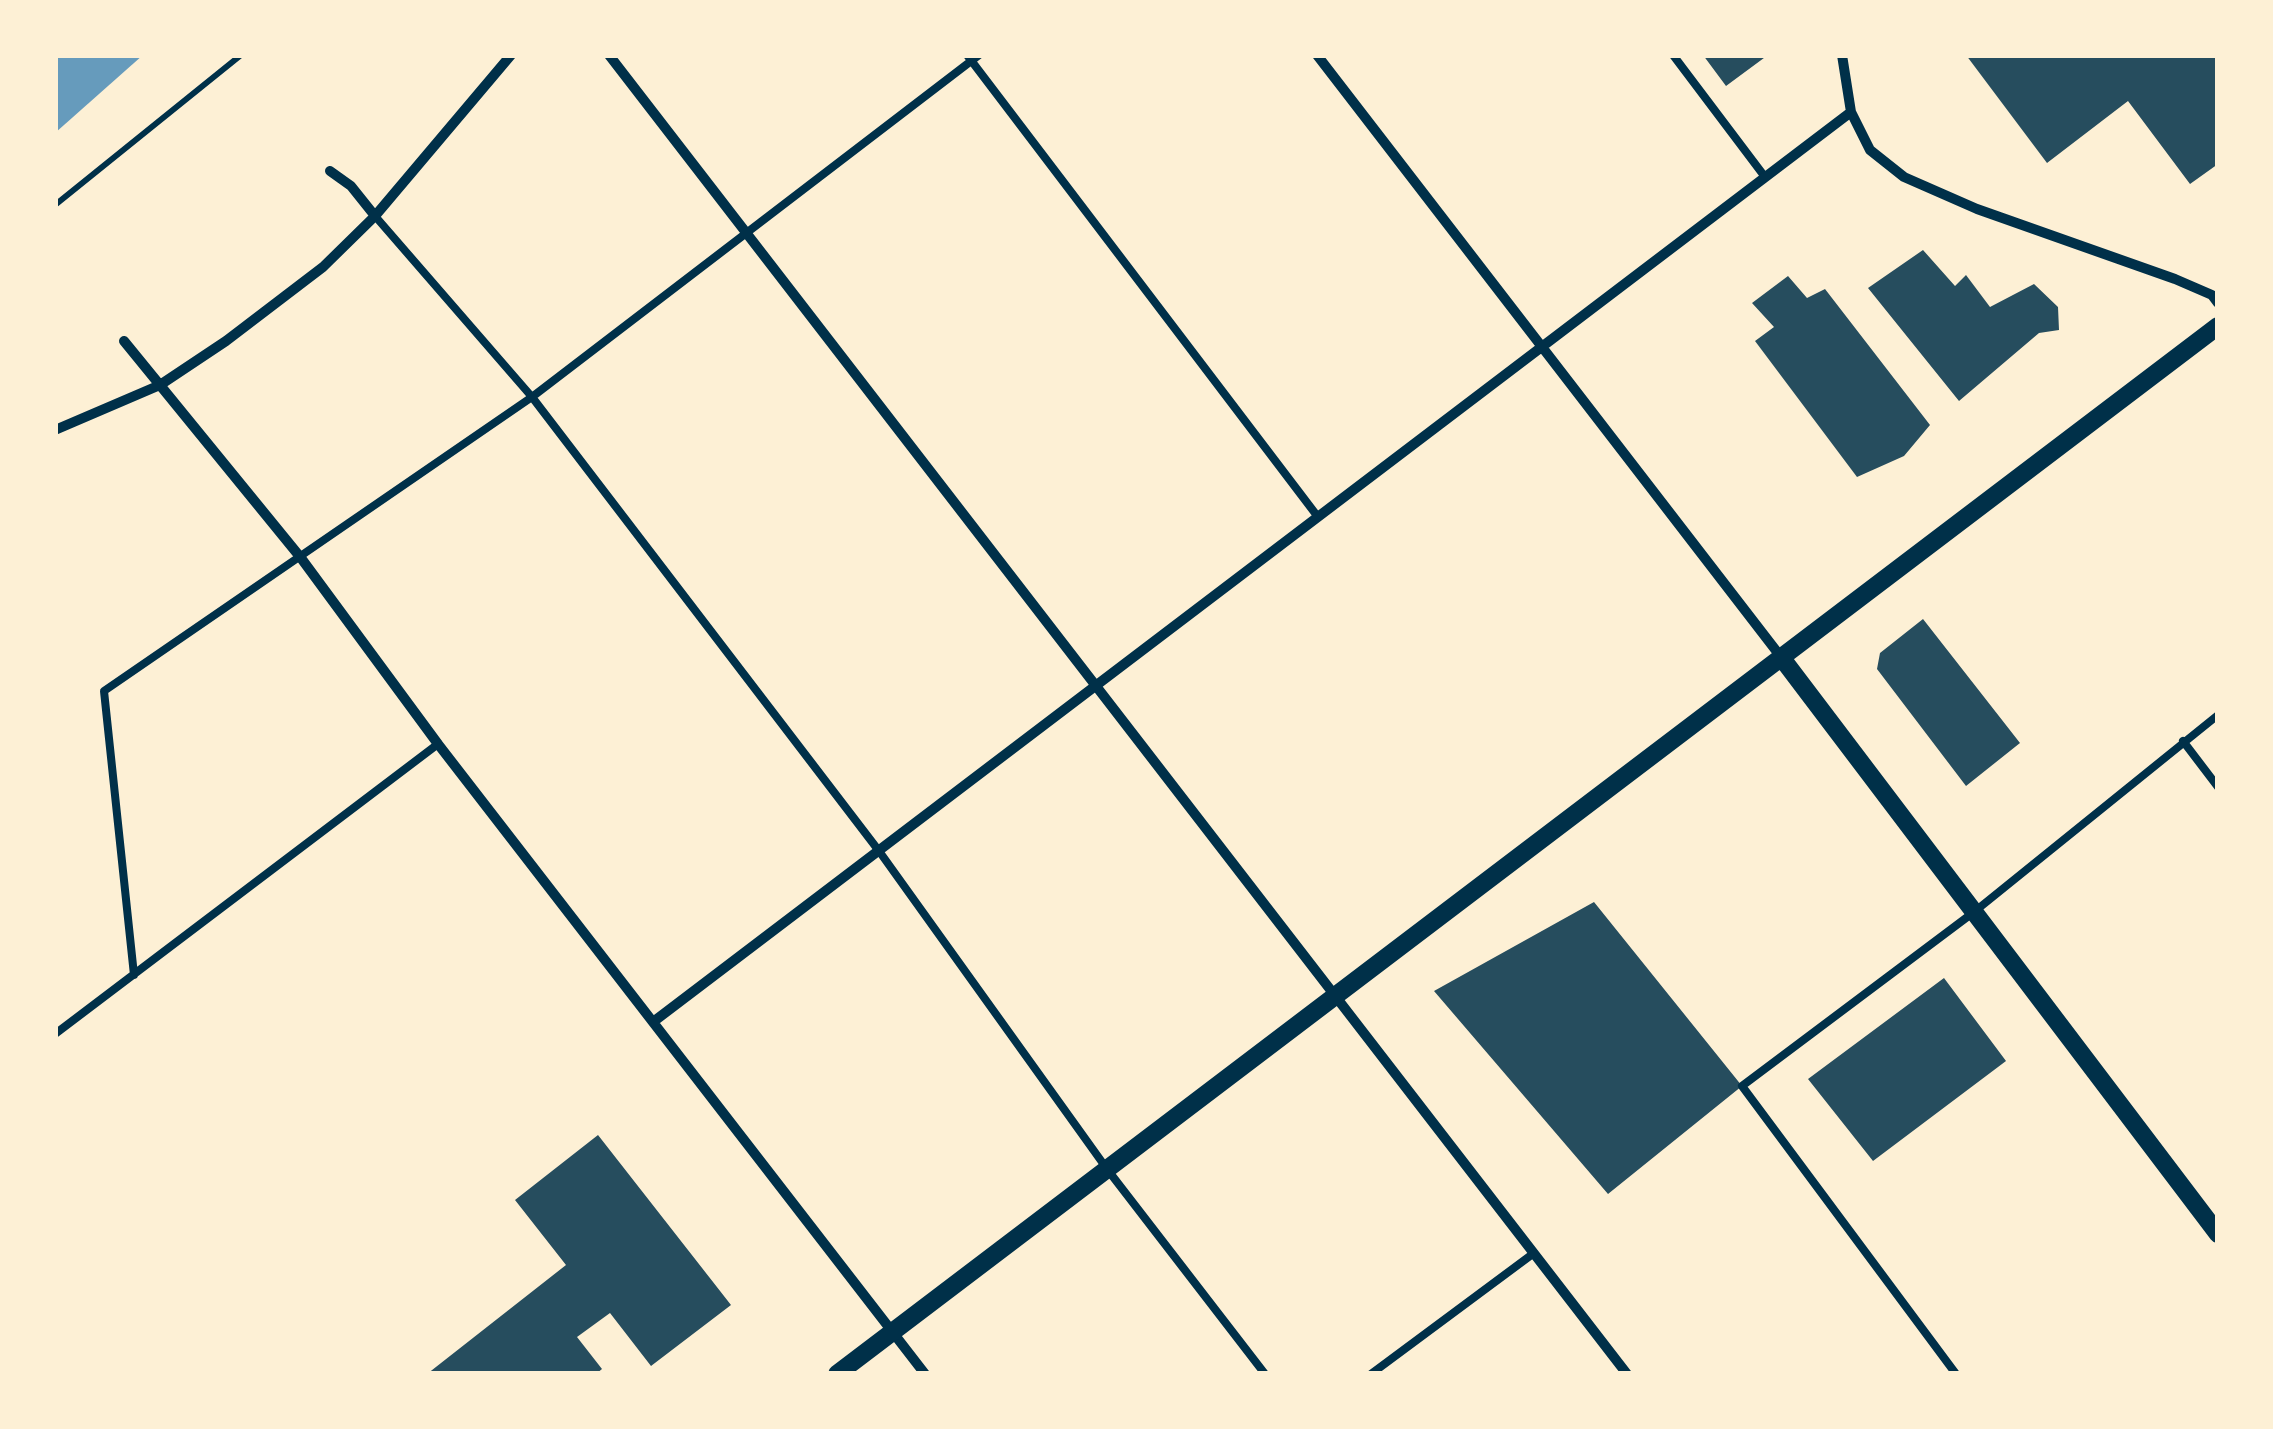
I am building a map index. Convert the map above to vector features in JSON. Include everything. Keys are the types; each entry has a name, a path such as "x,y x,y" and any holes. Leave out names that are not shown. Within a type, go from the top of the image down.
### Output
{"street":[{"path":"55,430 160,385 226,341 323,267 375,216 511,55"},
{"path":"608,55 1627,1374"},
{"path":"1317,55 2218,1234"},
{"path":"1842,55 1851,112 1870,150 1904,177 1978,209 2175,279 2212,295 2218,303"},
{"path":"653,1022 1851,112"},
{"path":"330,171 352,186 375,216"},
{"path":"836,1374 2218,326"},
{"path":"124,340 300,558 438,744 925,1374"}],"lane":[{"path":"1673,55 1766,177"},
{"path":"134,975 104,691 532,397 748,234 972,57 1318,517"},
{"path":"375,216 532,397 879,851 1107,1169 1265,1374"},
{"path":"1956,1374 1742,1086 1974,912 2218,715"},
{"path":"2183,741 2218,788"},
{"path":"55,1034 438,744"},
{"path":"1371,1374 1534,1254"}],"path":[{"path":"55,205 241,55"}],"water":[{"path":"55,55 143,55 55,133"}],"building":[{"path":"1703,55 1768,55 1726,86"},
{"path":"1966,55 2218,55 2218,164 2190,184 2128,101 2047,163"},
{"path":"1923,250 1955,286 1966,275 1990,307 2034,284 2058,307 2059,330 2039,333 1959,401 1868,288"},
{"path":"1788,276 1807,298 1825,289 1930,425 1904,456 1857,477 1755,341 1774,327 1752,303"},
{"path":"1923,619 2020,743 1966,786 1877,669 1880,653"},
{"path":"1594,902 1742,1086 1608,1194 1434,991"},
{"path":"1944,978 2006,1061 1873,1161 1808,1079"},
{"path":"598,1135 731,1305 651,1366 610,1313 577,1337 602,1369 596,1374 427,1374 566,1265 515,1200"}]}
